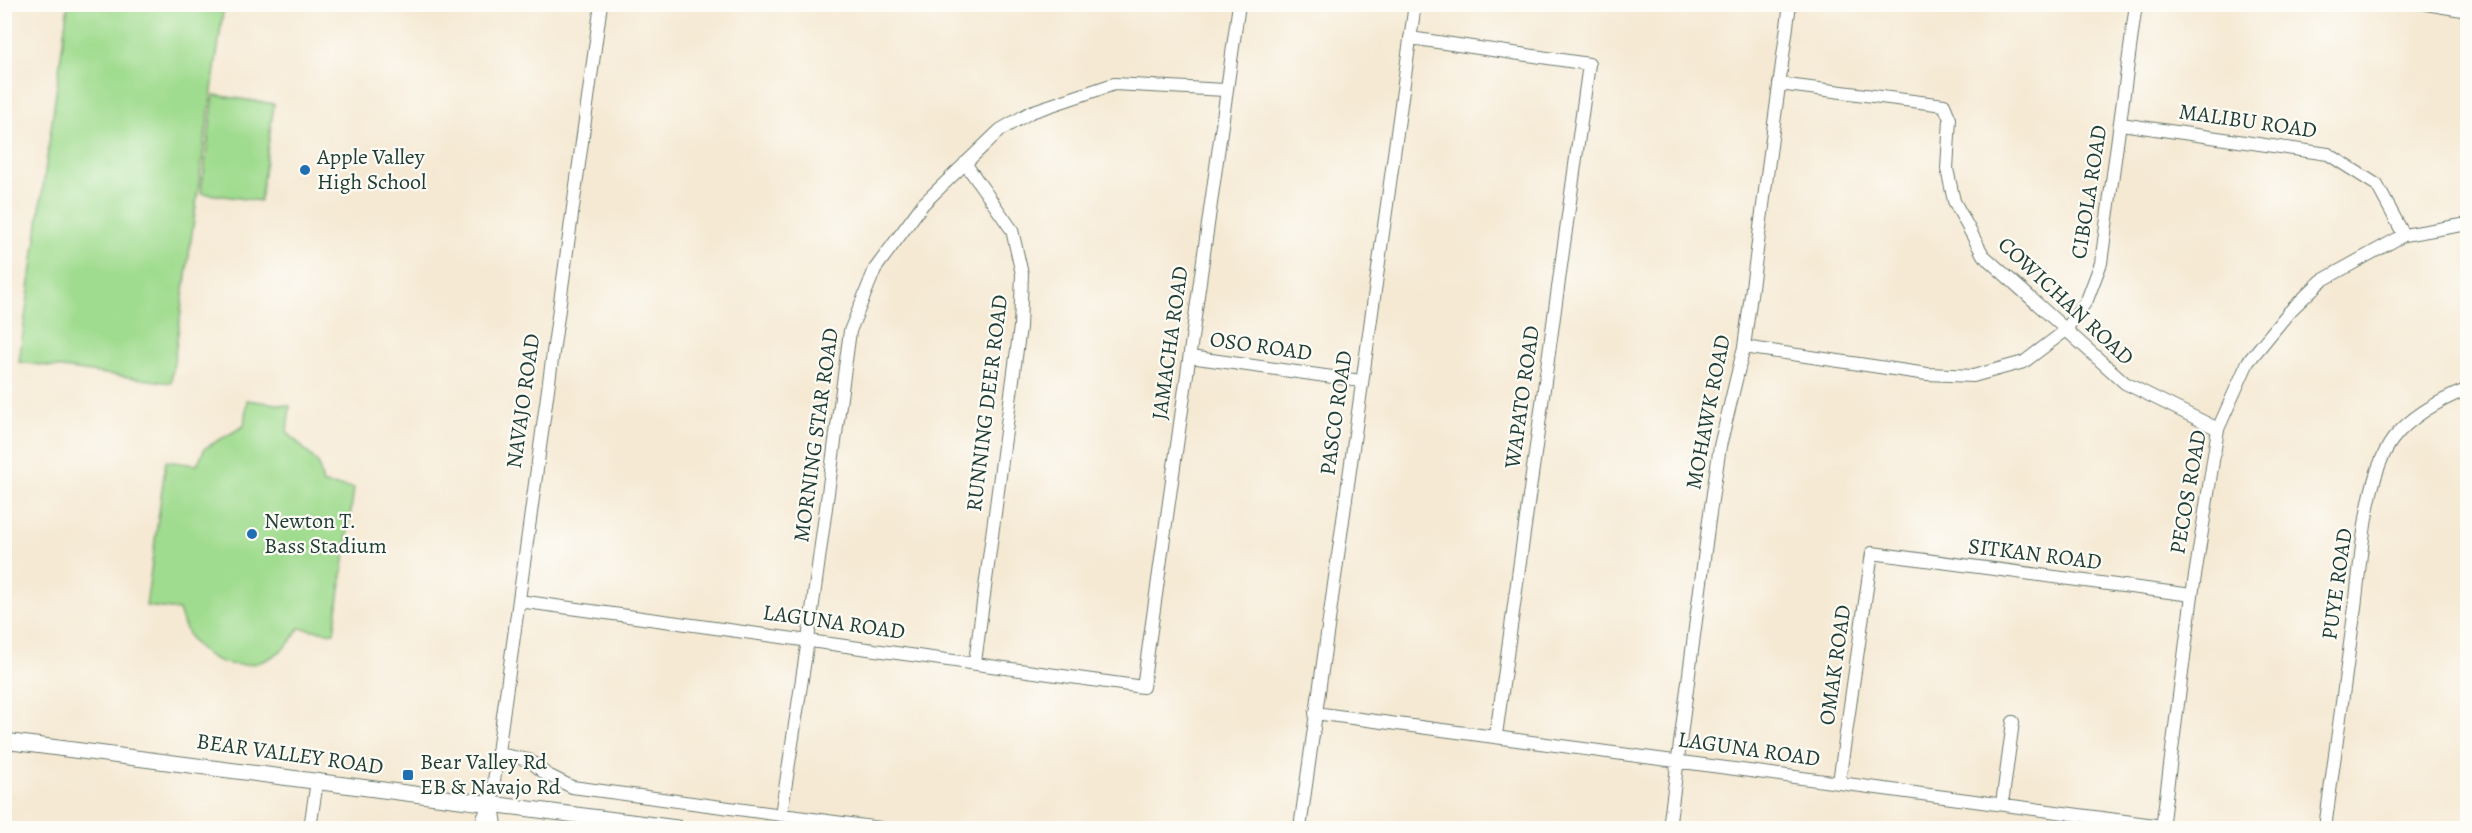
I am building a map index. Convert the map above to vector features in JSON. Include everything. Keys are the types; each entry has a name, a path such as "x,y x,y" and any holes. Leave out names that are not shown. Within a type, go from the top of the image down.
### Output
{"main road":[{"name":"BEAR VALLEY ROAD","path":"4,741 677,828"},
{"name":"NAVAJO ROAD","path":"481,828 491,803"},
{"name":"NAVAJO ROAD","path":"491,803 495,828"}],"street":[{"name":"NAVAJO ROAD","path":"491,803 601,4"},
{"name":"JAMACHA ROAD","path":"1143,687 1225,90 1239,4"},
{"name":"PASCO ROAD","path":"1300,828 1415,4"},
{"name":"MOHAWK ROAD","path":"1669,828 1720,446 1744,346 1790,4"},
{"name":"CIBOLA ROAD","path":"1744,346 1927,374 1973,376 2024,362 2065,332 2087,300 2101,263 2136,4"},
{"path":"2426,4 2468,10"},
{"name":"WAPATO ROAD","path":"1410,39 1589,64 1496,735"},
{"name":"MORNING STAR ROAD","path":"781,815 808,640 850,331 875,269 923,204 1000,130 1031,112 1114,84 1225,90"},
{"name":"COWICHAN ROAD","path":"1779,84 1944,105 1950,119 1947,169 1954,201 1983,255 2065,332 2125,383 2218,429"},
{"name":"MALIBU ROAD","path":"2121,124 2328,154 2377,185 2404,235"},
{"name":"RUNNING DEER ROAD","path":"965,163 1012,230 1023,274 1020,327 975,662"},
{"name":"PECOS ROAD","path":"2162,827 2192,595 2218,429 2248,362 2289,312 2321,281 2404,235 2468,224"},
{"name":"OSO ROAD","path":"1190,357 1361,381"},
{"name":"PUYE ROAD","path":"2325,828 2364,541 2379,466 2393,440 2411,421 2441,399 2468,389"},
{"name":"SITKAN ROAD","path":"1872,553 2192,595"},
{"name":"OMAK ROAD","path":"1839,782 1872,553"},
{"name":"LAGUNA ROAD","path":"519,601 975,662 1143,687"},
{"name":"LAGUNA ROAD","path":"1315,713 1496,735 2177,828"},
{"path":"2002,804 2013,722"},
{"path":"498,754 529,760 546,774 572,787 880,828"},
{"path":"310,828 317,781"}],"green space":[{"path":"68,5 224,5 171,383 19,362"},
{"path":"214,95 274,104 260,201 201,193"},
{"name":"Newton T. Bass Stadium","path":"247,400 290,406 287,432 318,463 323,484 354,488 334,633 299,628 290,642 279,652 265,660 236,665 222,662 208,655 195,644 187,632 179,610 146,606 166,461 197,465 205,448 244,426"}],"place":[{"name":"Apple Valley High School","path":"305,170"},
{"name":"Newton T. Bass Stadium","path":"252,534"},
{"name":"Bear Valley Rd EB & Navajo Rd","path":"408,775"}]}
